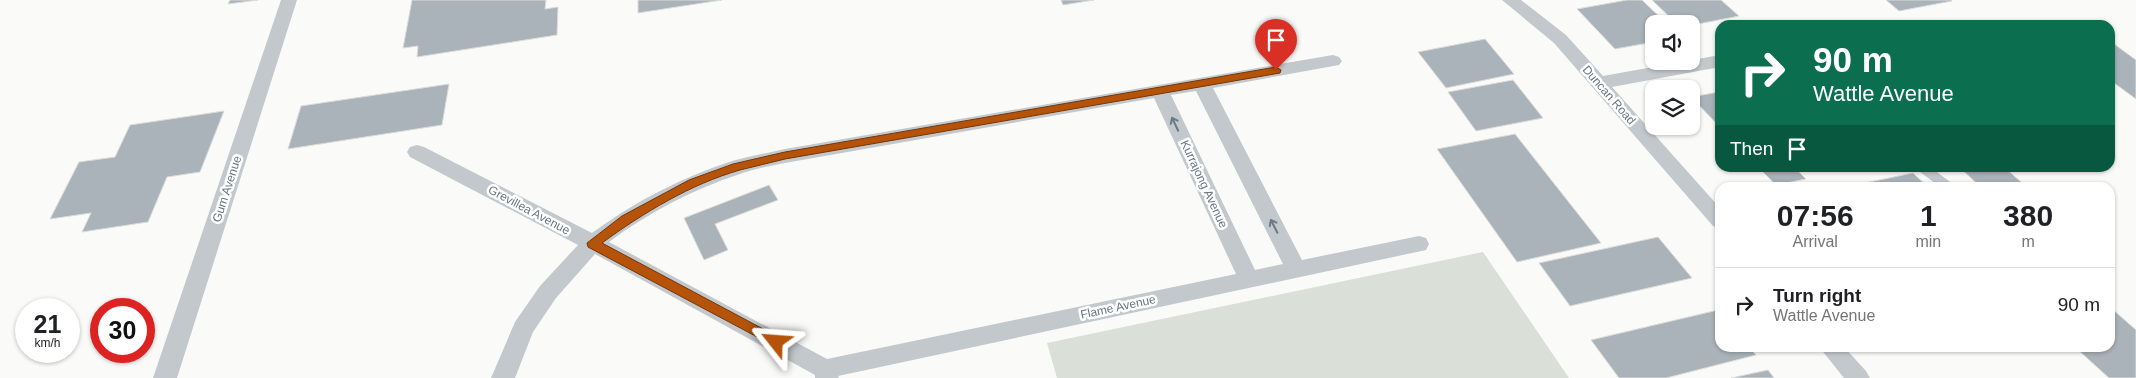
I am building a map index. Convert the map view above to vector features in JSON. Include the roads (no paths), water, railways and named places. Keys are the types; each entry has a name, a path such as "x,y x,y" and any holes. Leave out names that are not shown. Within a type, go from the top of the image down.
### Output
{"street":[{"name":"Gum Avenue","path":"165,378 288,0"},
{"name":"Duncan Road","path":"1510,0 1560,39 1715,215"},
{"path":"503,378 523,328 548,292 576,258 592,243 626,219 693,183 737,167 785,156 1332,61"},
{"path":"1598,83 1715,62"},
{"path":"1201,83 1296,269"},
{"name":"Kurrajong Avenue","path":"1159,90 1248,278"},
{"name":"Grevillea Avenue","path":"416,152 592,243 826,374"},
{"name":"Flame Avenue","path":"826,374 1248,278 1419,244"},
{"path":"1835,352 1858,378"}],"lane":[{"path":"1928,172 1942,182"}]}
